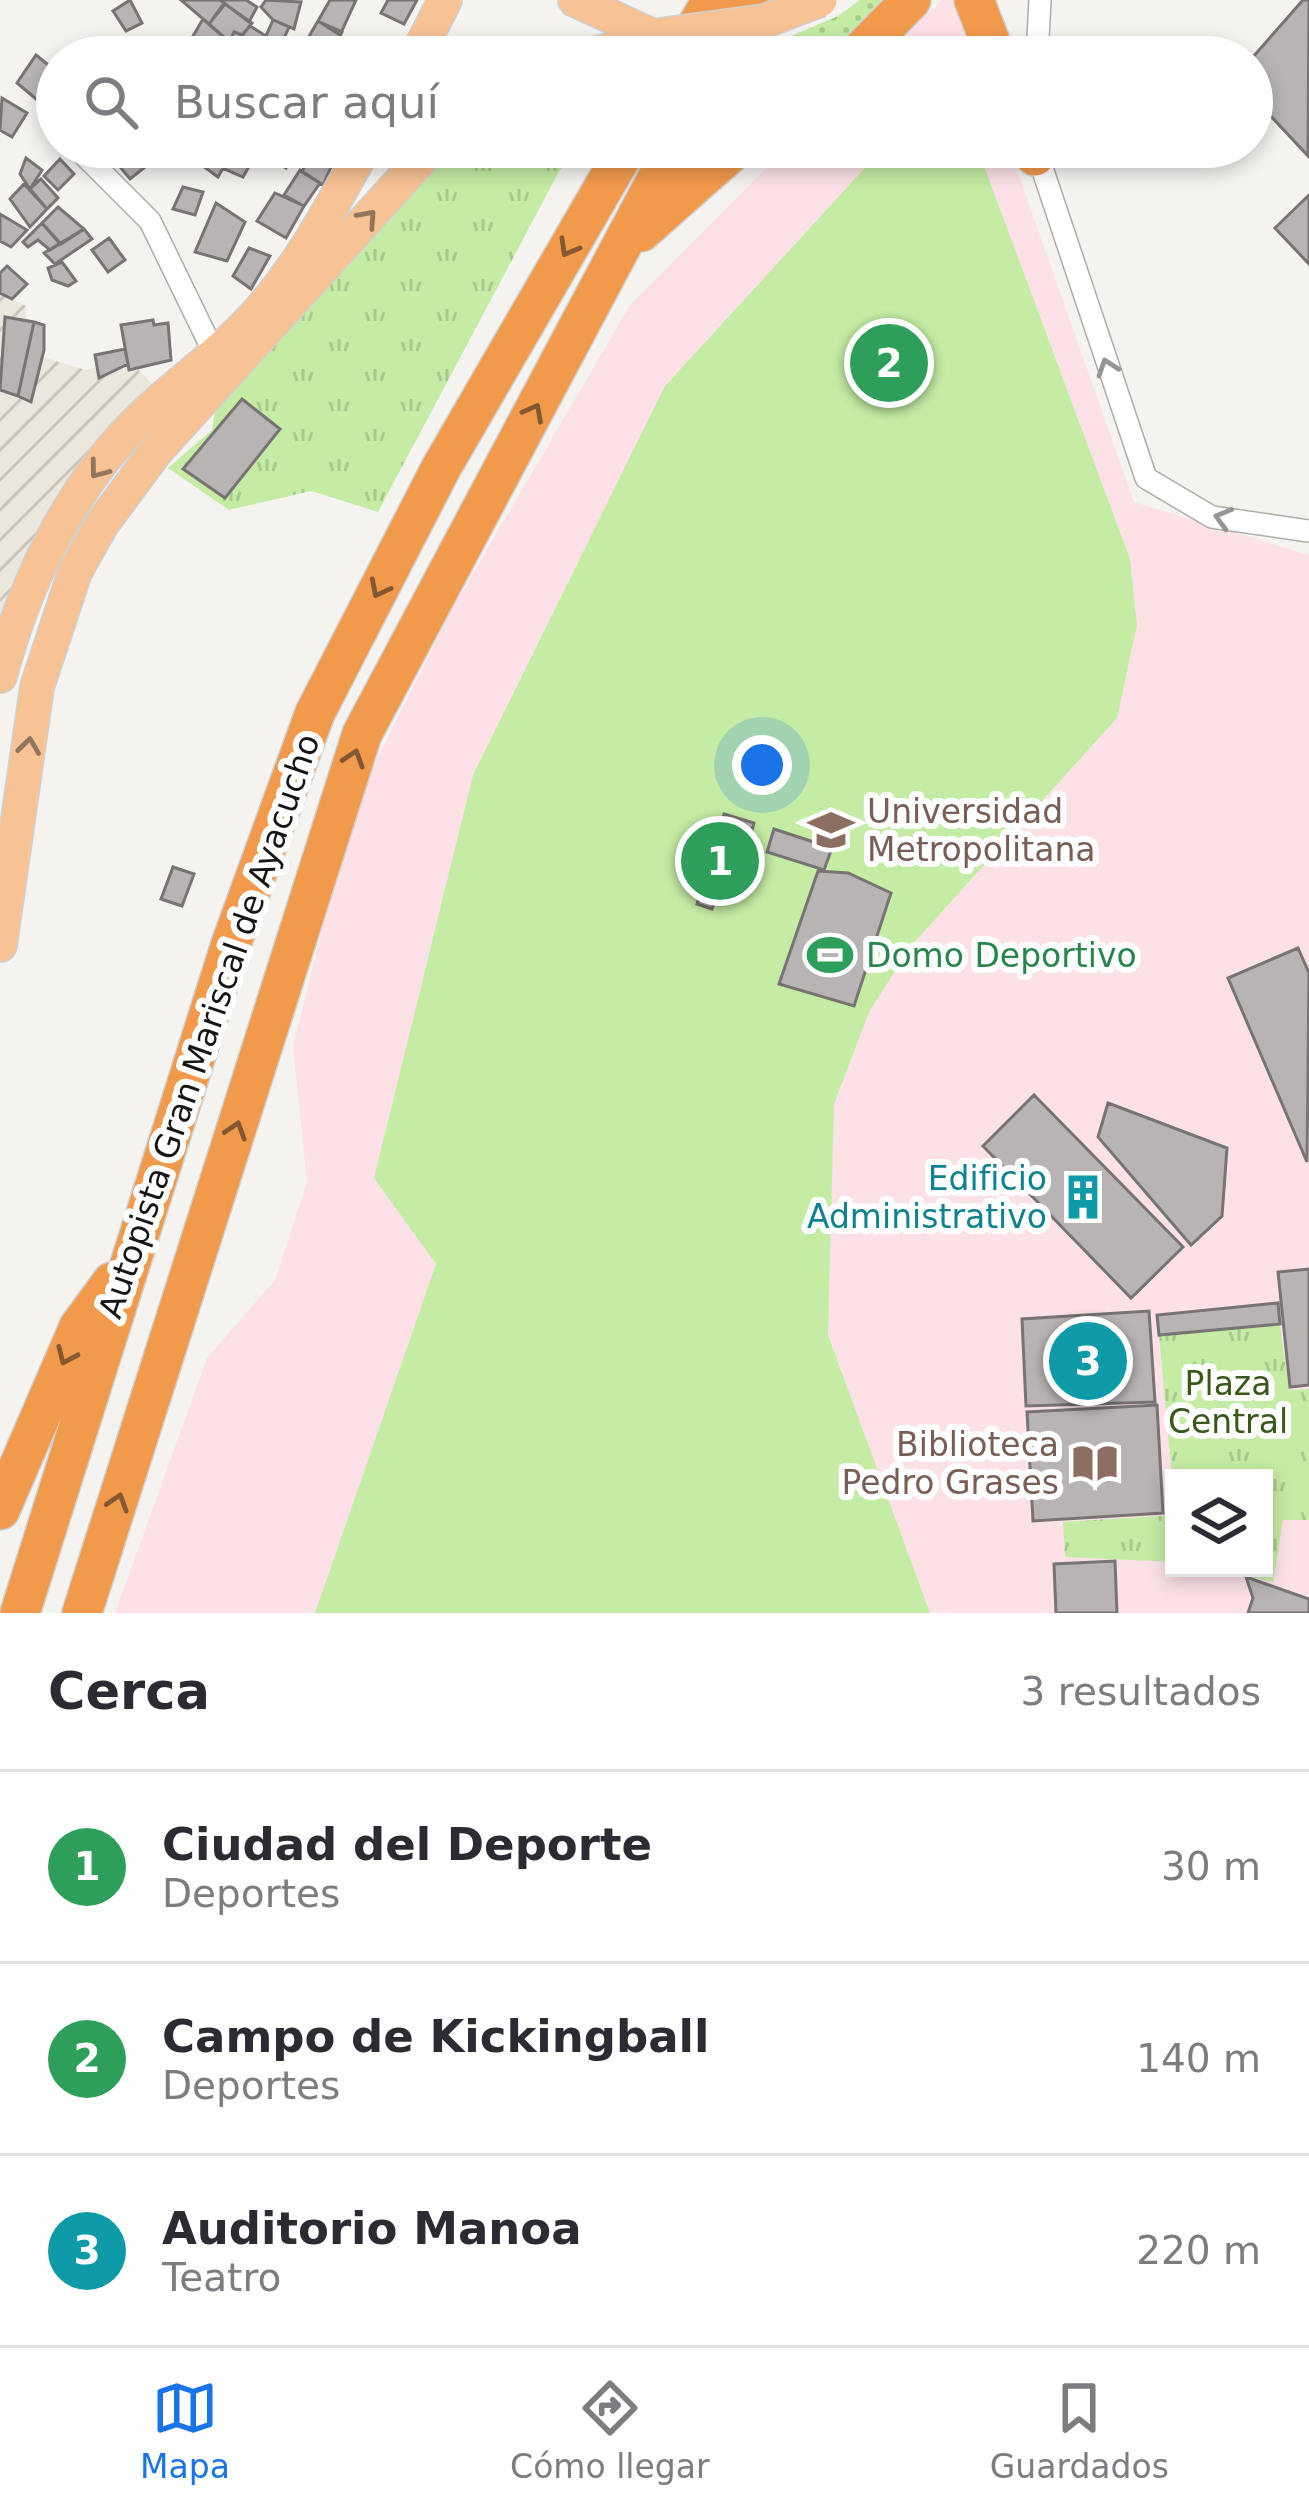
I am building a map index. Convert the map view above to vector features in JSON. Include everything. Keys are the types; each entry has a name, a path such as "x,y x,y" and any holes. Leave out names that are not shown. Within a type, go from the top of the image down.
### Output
{"highway":[{"path":"672,36 712,0"},
{"path":"733,36 754,0"},
{"path":"876,36 911,0"},
{"path":"974,0 988,36"},
{"name":"Autopista Gran Mariscal de Ayacucho","path":"20,1613 230,947 314,713 441,468 615,168"},
{"name":"Autopista Gran Mariscal de Ayacucho","path":"82,1613 362,734 663,168"},
{"path":"620,252 714,168"},
{"path":"0,1510 79,1327 129,1258"}],"main road":[{"path":"427,36 445,0"},
{"path":"574,0 649,36"},
{"path":"696,36 765,21 820,0"},
{"path":"0,676 21,611 65,516 133,425 216,357 301,260 353,168"},
{"path":"0,944 37,687 75,572 102,524 156,451 414,168"}],"street":[{"path":"1038,36 1040,0"},
{"path":"97,168 149,221 216,357"},
{"path":"1040,168 1146,478 1212,517 1309,531"}],"shaded area":[{"path":"942,0 957,0 970,36 904,36"},
{"name":"Universidad Metropolitana","path":"766,168 1016,168 1134,502 1309,555 1309,1613 115,1613 207,1358 275,1280 307,1182 293,1047 331,894 373,767 451,611 630,305"},
{"path":"0,294 26,306 25,352 86,370 128,359 157,389 0,626"}],"green space":[{"path":"860,0 891,0 853,36 791,36 838,16"},
{"path":"428,168 561,168 378,512 311,491 229,510 168,468 212,430 215,410"},
{"path":"865,168 985,168 1130,559 1137,625 1117,718 911,946 869,1012 834,1104 828,1335 930,1613 315,1613 436,1264 374,1178 473,775 665,386"},
{"name":"Plaza Central","path":"1280,1324 1289,1390 1309,1389 1309,1520 1283,1520 1273,1582 1251,1577 1273,1577 1273,1469 1171,1469 1159,1335"},
{"name":"Plaza Central","path":"1165,1516 1165,1562 1065,1557 1063,1522"}],"building":[{"path":"130,0 142,23 126,31 113,11"},
{"path":"181,0 220,0 224,3 209,24"},
{"path":"220,0 246,0 257,7 249,22"},
{"path":"266,0 301,2 294,29 273,20 261,7"},
{"path":"330,0 356,0 340,35 318,21"},
{"path":"388,0 417,0 404,24 381,13"},
{"path":"1303,0 1309,0 1308,156 1273,118 1271,36"},
{"path":"225,4 252,23 242,36 223,36 209,24"},
{"path":"203,19 222,36 193,36"},
{"path":"273,20 289,27 285,36 266,36"},
{"path":"318,21 342,32 340,36 309,36"},
{"path":"250,26 266,36 232,36 234,32 242,35"},
{"path":"36,55 36,99 17,83"},
{"path":"2,98 27,113 12,137 0,130"},
{"path":"26,158 42,170 30,189 20,174"},
{"path":"52,168 68,168 74,174 58,190 44,176"},
{"path":"121,168 144,168 130,179"},
{"path":"226,168 248,168 243,177"},
{"path":"304,168 331,168 323,185 302,172"},
{"path":"300,170 320,183 304,206 284,195"},
{"path":"41,179 58,198 47,209 30,189"},
{"path":"24,184 47,209 30,227 10,199"},
{"path":"183,187 203,192 195,215 173,209"},
{"path":"275,193 304,206 286,238 257,221"},
{"path":"1309,195 1309,264 1275,228"},
{"path":"216,203 245,222 227,261 195,252"},
{"path":"58,207 84,229 61,244 42,223"},
{"path":"0,214 27,230 11,247 0,241"},
{"path":"42,223 60,244 50,250 38,240 28,247 23,242"},
{"path":"84,229 92,239 55,264 44,253"},
{"path":"109,238 125,260 108,272 92,250"},
{"path":"249,248 270,256 251,289 233,276"},
{"path":"62,262 76,281 68,286 52,280 48,268"},
{"path":"7,266 27,284 12,299 0,293 0,273"},
{"path":"5,317 34,322 18,396 0,390"},
{"path":"153,320 154,325 168,323 171,360 129,370 121,325"},
{"path":"34,322 44,325 44,350 31,402 18,396"},
{"path":"125,349 128,364 99,378 95,355"},
{"path":"242,399 280,429 225,498 183,469"},
{"path":"724,814 754,823 748,844 718,835"},
{"path":"774,829 832,848 824,870 767,852"},
{"path":"716,846 731,852 712,909 697,904"},
{"path":"173,867 194,874 182,906 161,899"},
{"name":"Domo Deportivo","path":"818,871 848,873 891,893 854,1006 779,984"},
{"path":"1298,948 1309,973 1307,1162 1228,978"},
{"name":"Edificio Administrativo","path":"1034,1095 1183,1247 1131,1298 983,1146"},
{"path":"1108,1103 1227,1148 1222,1216 1191,1245 1098,1137"},
{"path":"1309,1269 1309,1385 1290,1387 1278,1272"},
{"path":"1278,1303 1280,1324 1159,1335 1157,1315"},
{"path":"1149,1311 1155,1402 1026,1406 1022,1319"},
{"name":"Biblioteca Pedro Grases","path":"1157,1405 1163,1513 1033,1521 1027,1412"},
{"path":"1115,1561 1117,1613 1056,1613 1054,1564"},
{"path":"1246,1577 1309,1599 1309,1613 1248,1613 1253,1598"}],"place":[{"name":"Campo de Kickingball","path":"889,363"},
{"name":"Universidad Metropolitana","path":"831,830"},
{"name":"Ciudad del Deporte","path":"720,861"},
{"name":"Domo Deportivo","path":"830,955"},
{"name":"Edificio Administrativo","path":"1083,1197"},
{"name":"Auditorio Manoa","path":"1088,1361"},
{"name":"Biblioteca Pedro Grases","path":"1095,1463"}]}
